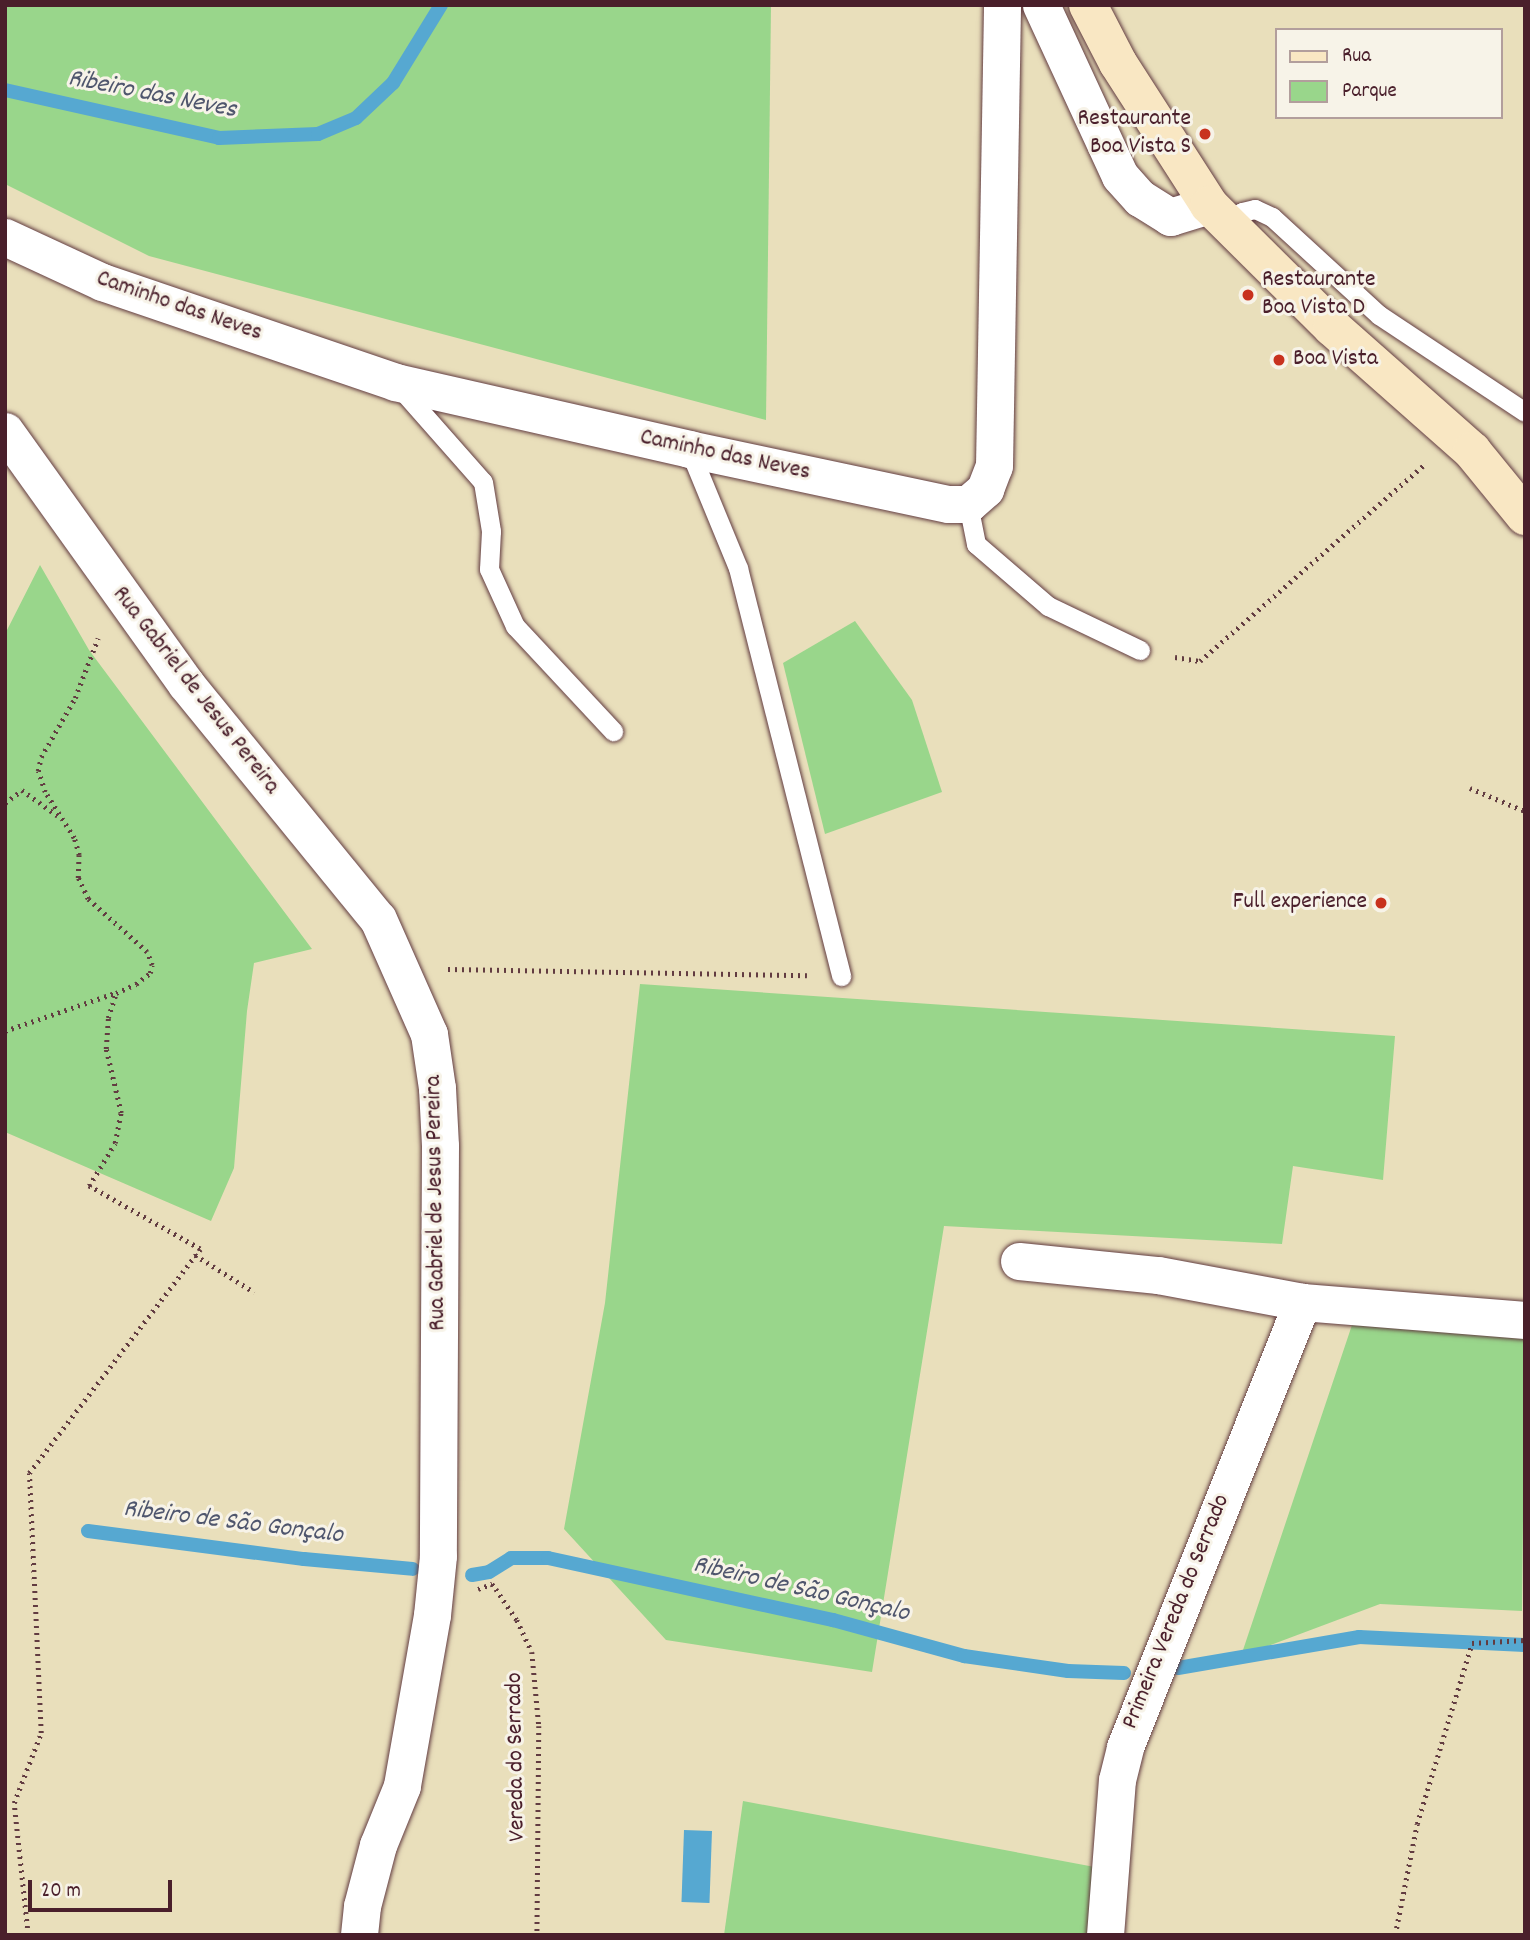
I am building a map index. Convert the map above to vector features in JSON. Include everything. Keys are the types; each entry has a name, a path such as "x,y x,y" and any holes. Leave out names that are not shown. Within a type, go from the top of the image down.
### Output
{"main road":[{"path":"1088,5 1118,63 1217,214 1332,327 1472,451 1525,516"}],"street":[{"path":"968,504 985,489 994,466 1002,5"},
{"path":"1041,5 1119,176 1140,198 1170,217 1217,214"},
{"name":"Caminho das Neves","path":"5,237 102,282 395,382 689,449 948,504 968,504"},
{"name":"Rua Gabriel de Jesus Pereira","path":"5,431 186,684 378,919 429,1034 437,1088 440,1187 438,1556 432,1615 402,1786 378,1845 362,1906 359,1935"},
{"path":"1019,1261 1158,1275 1302,1302 1525,1321"},
{"name":"Primeira Vereda do Serrado","path":"1105,1935 1117,1780 1125,1747 1302,1302"}],"lane":[{"path":"1217,214 1255,209 1272,217 1378,315 1525,412"},
{"path":"395,382 484,482 491,531 489,569 515,626 613,731"},
{"path":"689,449 738,568 841,976"},
{"path":"968,504 976,544 1037,597 1048,606 1140,650"}],"path":[{"path":"1200,661 1456,436"},
{"path":"5,1031 116,993 136,984 150,973 152,965 147,952 88,899 78,878 79,855 74,838 45,792 38,771 41,757 75,698 100,634"},
{"path":"1470,788 1525,811"},
{"path":"5,803 22,790 62,818"},
{"path":"402,969 841,976"},
{"path":"28,1935 14,1803 41,1733 29,1473 200,1249 89,1186 115,1143 121,1113 106,1049 108,1018 116,993"},
{"path":"195,1255 254,1292"},
{"name":"Vereda do Serrado","path":"496,1589 517,1620 533,1652 539,1726 537,1935"},
{"path":"1395,1935 1417,1824 1472,1643 1525,1640"}],"green space":[{"path":"5,5 771,5 766,420 149,256 5,184"},
{"path":"40,565 89,650 312,949 254,963 247,1011 234,1168 211,1221 5,1132 5,634"},
{"path":"855,621 912,700 942,792 825,834 783,663"},
{"path":"640,984 1395,1036 1383,1180 1293,1166 1282,1244 944,1226 872,1672 666,1640 564,1529 605,1303"},
{"path":"1354,1319 1525,1336 1522,1611 1380,1604 1241,1656"},
{"path":"743,1801 1100,1868 1095,1935 724,1935"}],"water":[{"path":"684,1830 712,1831 709,1903 681,1902"}],"waterway":[{"name":"Ribeiro das Neves","path":"5,90 219,138 318,134 356,118 393,83 441,5"},
{"name":"Ribeiro de São Gonçalo","path":"88,1531 304,1559 413,1569"},
{"name":"Ribeiro de São Gonçalo","path":"472,1575 489,1572 511,1558 548,1558 833,1620 964,1656 1068,1671 1124,1673"},
{"name":"Ribeiro de São Gonçalo","path":"1178,1668 1359,1637 1525,1645"}],"place":[{"name":"Restaurante Boa Vista S","path":"1205,134"},
{"name":"Restaurante Boa Vista D","path":"1248,295"},
{"name":"Boa Vista","path":"1279,360"},
{"name":"Full experience","path":"1381,903"}]}
